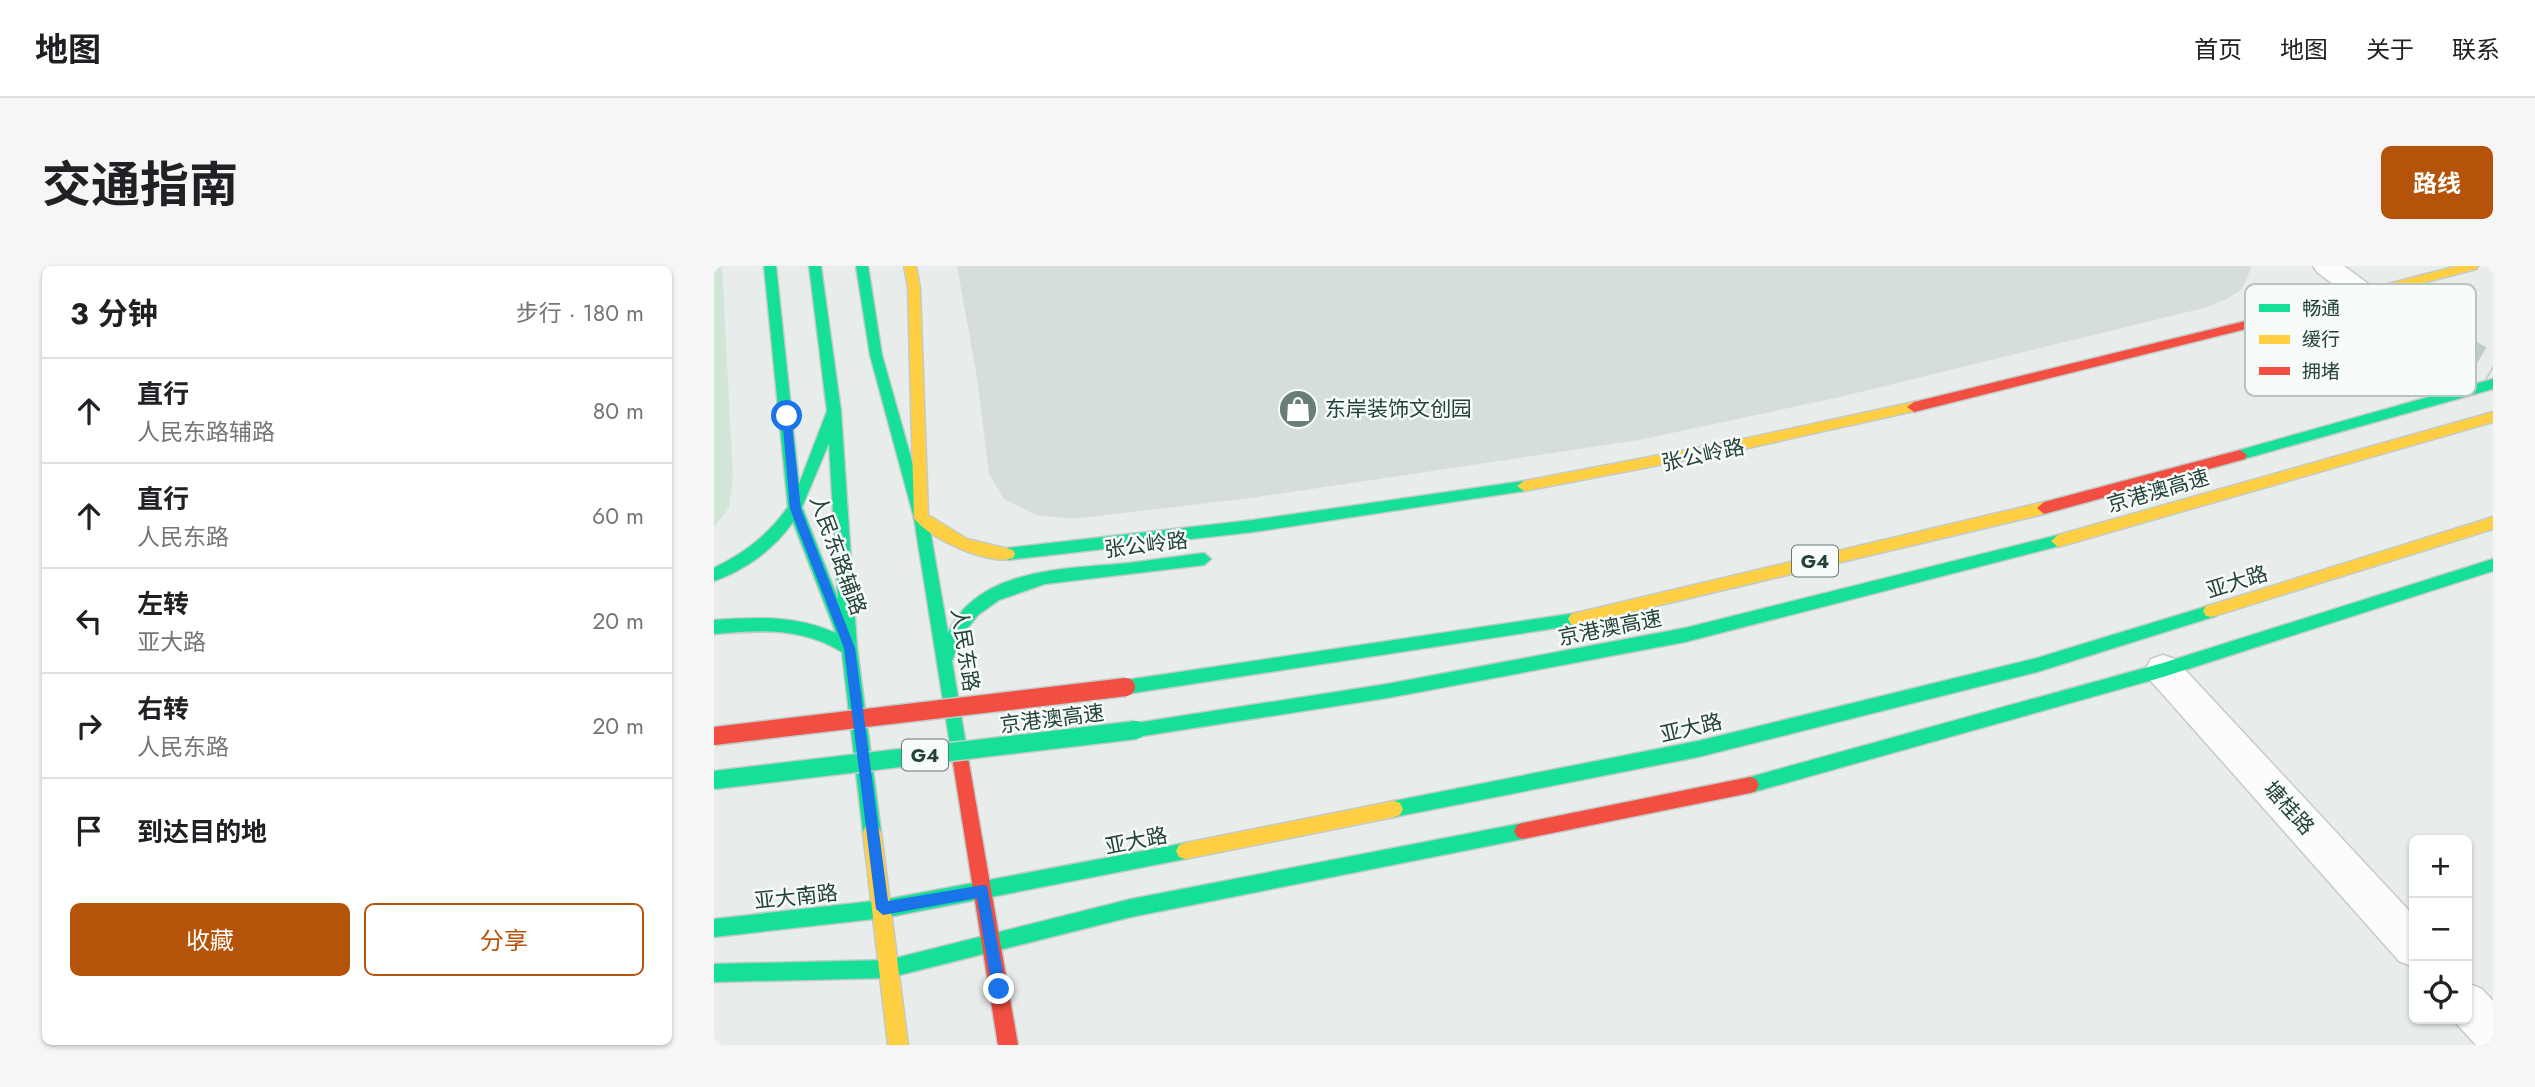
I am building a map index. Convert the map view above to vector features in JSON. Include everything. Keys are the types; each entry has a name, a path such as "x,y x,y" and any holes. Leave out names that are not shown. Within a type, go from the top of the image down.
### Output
{"main road":[{"name":"人民东路辅路","path":"770,266 795,509 849,648"},
{"path":"815,266 834,411 849,648 898,1045"},
{"name":"人民东路","path":"862,266 876,355 921,518 1008,1045"},
{"path":"910,266 914,288 921,518"},
{"name":"张公岭路","path":"2432,284 2472,266"},
{"name":"张公岭路","path":"921,518 936,530 971,548 993,554 1017,554 1304,520 1469,496 1647,464 2113,359 2245,332"},
{"name":"京港澳高速","path":"2476,389 2493,384"},
{"name":"京港澳高速","path":"714,736 1126,687 1568,621 2096,496 2450,396"},
{"path":"714,575 762,550 785,527 795,509 834,411"},
{"name":"京港澳高速","path":"714,780 1136,730 1387,691 1685,635 2010,555 2493,417"},
{"name":"亚大路","path":"883,909 1698,749 2037,665 2493,523"},
{"name":"张公岭路","path":"945,660 953,634 972,610 992,595 1023,583 1050,577 1220,557"},
{"path":"714,973 888,969 1131,908 1724,792 2163,670 2493,565"},
{"path":"714,627 807,625 831,634 849,648"},
{"name":"亚大南路","path":"714,928 883,909"}],"street":[{"path":"2326,266 2359,284"},
{"name":"塘桂路","path":"2163,670 2409,941"},
{"path":"2472,1009 2493,1032"}],"shaded area":[{"name":"东岸装饰文创园","path":"957,266 2252,266 2242,289 2227,299 2204,308 1836,398 1639,440 1251,498 1072,519 1036,515 1004,499 989,474 977,378"}],"green space":[{"path":"714,266 722,266 733,478 729,508 714,527"}],"tunnel":[{"path":"2476,359 2493,369"}],"traffic: fast":[{"path":"770,266 795,509 846,638"},
{"path":"815,266 834,411 849,648 872,832"},
{"path":"862,266 876,355 921,518 961,763"},
{"path":"2476,389 2493,384"},
{"path":"2240,455 2450,396"},
{"path":"714,575 741,562 763,546 794,509 815,464 834,411"},
{"path":"1008,554 1253,526 1524,486"},
{"path":"1136,730 1387,691 1685,635 2058,541"},
{"path":"945,660 956,632 972,610 993,595 1018,585 1073,574 1204,559"},
{"path":"1750,785 2163,670 2493,565"},
{"path":"1394,809 1698,749 2037,665 2211,611"},
{"path":"1126,687 1576,619"},
{"path":"714,627 784,624 816,631 849,648"},
{"path":"714,780 1136,730"},
{"path":"714,973 888,969 1131,908 1523,831"},
{"path":"714,928 883,909 1185,851"}],"traffic: slow":[{"path":"910,266 914,288 921,518 962,543 1008,554"},
{"path":"2403,284 2472,266"},
{"path":"1524,486 1748,443 1914,407"},
{"path":"2058,541 2493,417"},
{"path":"1576,619 2044,508"},
{"path":"2211,611 2493,523"},
{"path":"1185,851 1394,809"},
{"path":"872,832 898,1045"}],"traffic: jam":[{"path":"1914,407 2245,325"},
{"path":"2044,508 2240,455"},
{"path":"714,736 1126,687"},
{"path":"961,763 1008,1045"},
{"path":"1523,831 1750,785"}],"place":[{"name":"东岸装饰文创园","path":"1298,409"}],"route":[{"path":"787,416 795,509 849,648 883,909 983,891 999,989"}]}
